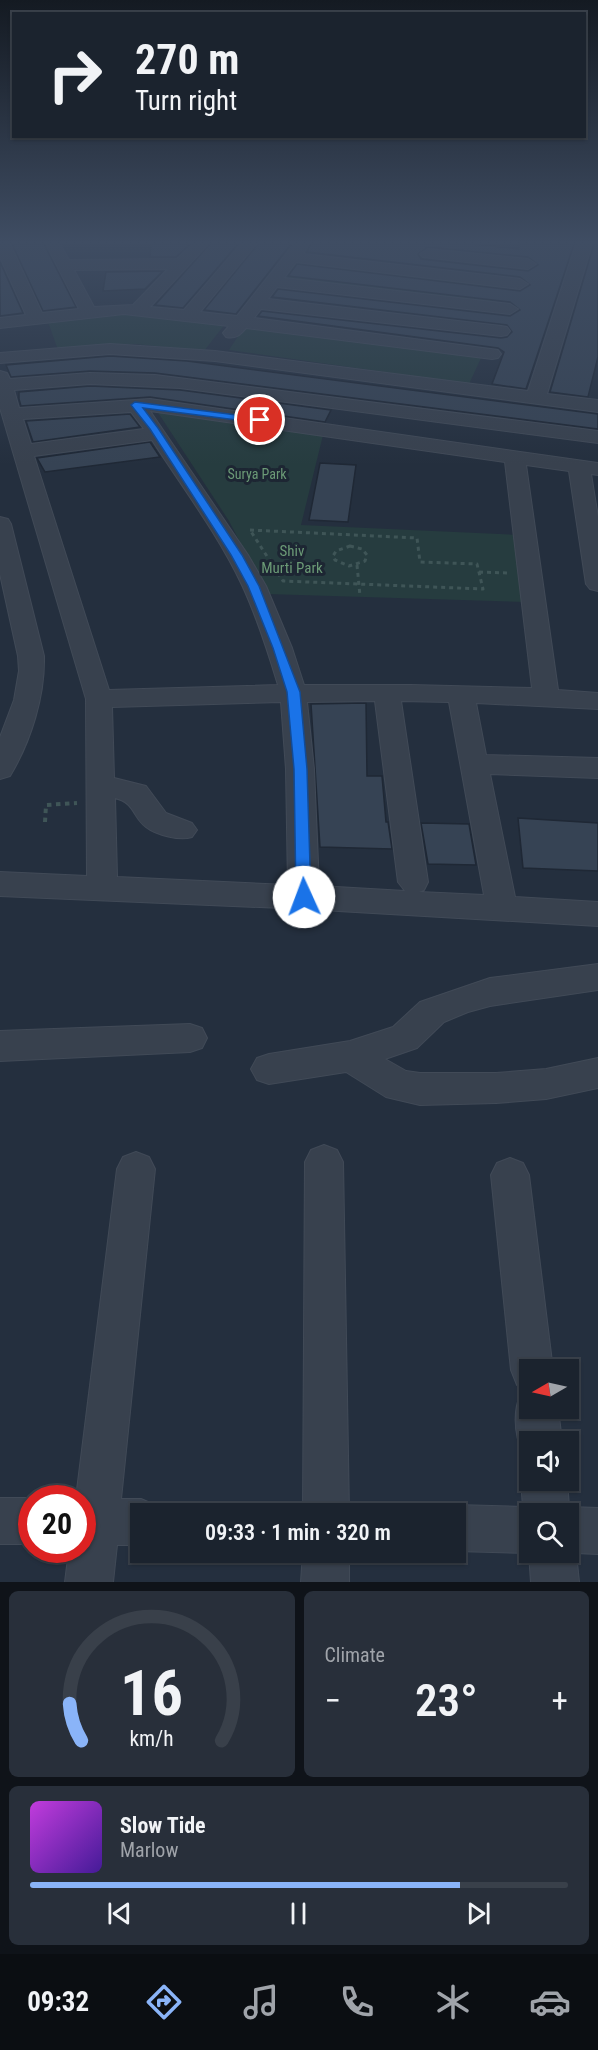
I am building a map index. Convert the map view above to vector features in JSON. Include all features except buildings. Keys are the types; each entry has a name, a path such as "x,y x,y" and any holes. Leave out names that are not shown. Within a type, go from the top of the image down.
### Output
{"street":[{"path":"0,323 44,318"},
{"path":"196,318 231,333 492,354"},
{"path":"214,356 244,318"},
{"path":"386,318 501,331"},
{"path":"478,389 506,318"},
{"path":"536,397 561,318"},
{"path":"0,358 110,349 195,354 598,406"},
{"path":"168,408 195,354"},
{"path":"329,430 340,403 344,373"},
{"path":"102,889 99,699 13,414 1,382 123,377 598,437"},
{"path":"13,414 135,405 168,408 589,468 598,584"},
{"path":"135,405 157,433 237,555 254,586 293,692 300,769 304,897"},
{"path":"24,451 157,433"},
{"path":"515,459 546,697"},
{"path":"0,524 31,656 33,675 29,697 0,769"},
{"path":"99,699 293,692 598,700"},
{"path":"387,693 413,882"},
{"path":"461,695 502,909"},
{"path":"474,764 598,768"},
{"path":"100,784 136,794 156,820 182,830"},
{"path":"0,884 304,897 598,914"},
{"path":"269,1069 350,1056 405,1038 432,1012 490,992 598,977"},
{"path":"0,1046 190,1038"},
{"path":"350,1056 399,1086 420,1089 496,1088 546,1084 598,1073"},
{"path":"324,1162 326,1503"},
{"path":"95,1485 136,1169"},
{"path":"510,1175 531,1359"},
{"path":"0,1521 18,1521"},
{"path":"96,1521 130,1522"},
{"path":"466,1528 519,1530"},
{"path":"579,1530 598,1531"},
{"path":"89,1563 89,1582"},
{"path":"325,1582 326,1563"},
{"path":"553,1563 555,1582"}],"path":[{"path":"249,530 417,538 420,562 477,564 479,572 483,589 283,582 249,530"},
{"path":"350,546 351,535"},
{"path":"350,546 362,549 367,555 365,561 357,565 344,565 333,557 337,549 350,546"},
{"path":"357,565 360,596"},
{"path":"479,572 512,573"},
{"path":"45,822 46,805"}],"green space":[{"path":"174,318 225,324 204,351 135,344 58,350 47,319"},
{"path":"246,324 482,356 469,384 229,350"},
{"name":"Shiv Murti Park","path":"157,411 323,435 301,525 519,535 526,602 267,594 229,521"}],"route":[{"path":"260,420 135,405 154,428 237,555 254,586 279,648 293,692 300,769 304,897"}],"park label":[{"name":"Surya Park","path":"257,474"}]}
